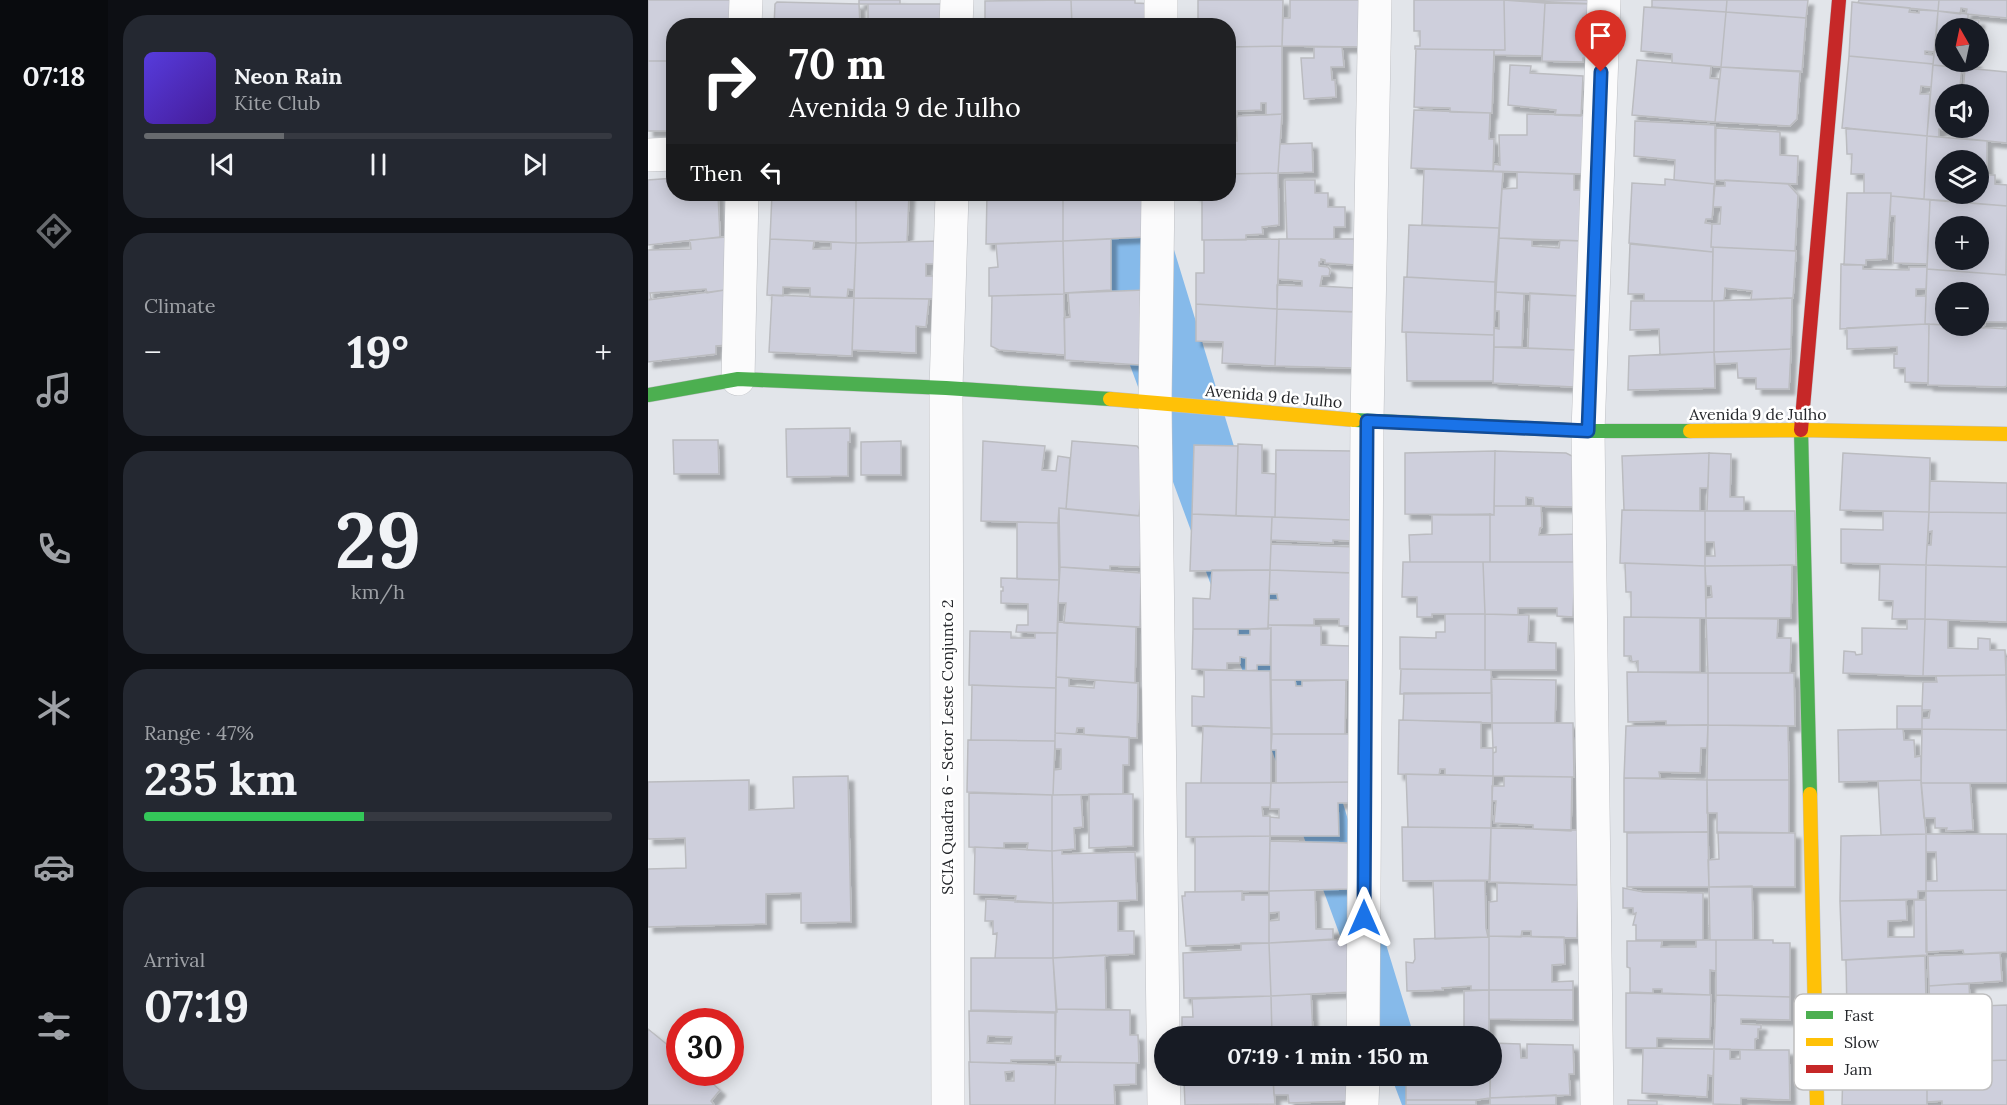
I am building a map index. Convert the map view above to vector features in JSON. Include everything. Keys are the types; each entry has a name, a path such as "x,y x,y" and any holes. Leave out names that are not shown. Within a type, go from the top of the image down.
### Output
{"street":[{"path":"745,18 746,0"},
{"path":"956,18 957,0"},
{"path":"1161,0 1161,18"},
{"path":"1363,1026 1367,421 1375,0"},
{"path":"1597,1105 1588,431 1604,0"},
{"path":"1814,994 1801,430 1839,0"},
{"path":"648,154 666,154"},
{"path":"738,379 742,201"},
{"name":"SCIA Quadra 6 - Setor Leste Conjunto 2","path":"948,1105 946,388 952,201"},
{"path":"1158,201 1155,402 1164,1105"},
{"name":"Avenida 9 de Julho","path":"648,394 738,379 946,388 1155,402 1367,421 1588,431 1801,430 2007,434"},
{"path":"1362,1105 1363,1086"},
{"path":"1817,1090 1817,1105"}],"water":[{"path":"1070,201 1159,201 1411,1026 1373,1026"},
{"path":"1395,1086 1429,1086 1435,1105 1402,1105"}],"building":[{"path":"648,0 732,0 732,18 666,18 666,61 648,61"},
{"path":"859,0 900,0 900,4 859,4"},
{"path":"1071,0 1072,18 985,18 985,1"},
{"path":"1071,0 1135,0 1135,3 1155,4 1155,18 1072,18"},
{"path":"1198,0 1283,0 1282,46 1236,47 1236,18 1198,18"},
{"path":"1290,0 1365,0 1364,47 1282,46 1283,18 1290,18"},
{"path":"1414,0 1504,0 1505,50 1415,49 1415,46 1420,46 1420,31 1414,31"},
{"path":"1504,0 1545,3 1542,56 1494,55 1494,50 1505,50"},
{"path":"1510,0 1596,0 1595,4"},
{"path":"1652,0 1727,0 1726,12 1652,7"},
{"path":"1727,0 1808,0 1806,18 1726,12"},
{"path":"1859,0 1939,0 1938,11 1858,3"},
{"path":"1939,0 2007,0 2007,18 1966,14 1967,9 1961,8 1960,14 1938,11"},
{"path":"777,2 859,4 860,18 774,18"},
{"path":"1852,2 1910,8 1909,12 1938,11 1937,18 1935,18 1935,52 1925,51 1925,54 1934,55 1933,64 1849,56"},
{"path":"1545,3 1595,4 1591,59 1583,58 1583,62 1542,61"},
{"path":"868,4 943,4 943,18 868,18"},
{"path":"1644,7 1726,12 1721,67 1672,63 1672,54 1641,51"},
{"path":"1938,11 1968,14 1968,18 1937,18"},
{"path":"1726,12 1806,18 1802,72 1721,67"},
{"path":"1282,46 1282,114 1266,115 1266,103 1261,103 1261,110 1237,111 1236,117 1236,47"},
{"path":"1314,47 1342,47 1344,67 1331,67 1332,80 1335,80 1336,97 1304,99 1301,58 1314,58"},
{"path":"1416,49 1494,50 1492,113 1450,112 1450,108 1414,107"},
{"path":"1849,56 1933,64 1931,87 1921,86 1920,94 1930,94 1927,136 1842,128"},
{"path":"1637,60 1711,66 1710,78 1719,79 1715,122 1632,115"},
{"path":"648,61 666,61 666,131 648,131"},
{"path":"1510,65 1531,66 1530,73 1583,76 1581,116 1555,115 1556,110 1508,105"},
{"path":"1933,65 1935,65 1935,72 1962,72 1960,84 1935,84 1935,137 1927,136"},
{"path":"1721,67 1800,71 1797,119 1790,126 1715,122"},
{"path":"1965,72 2007,72 2007,143 1959,138 1989,138 1989,84 1964,84"},
{"path":"1414,110 1490,113 1489,139 1494,139 1493,171 1411,168"},
{"path":"1282,114 1278,173 1236,174 1236,116"},
{"path":"1527,114 1584,115 1582,174 1493,171 1494,164 1500,165 1499,135 1527,135"},
{"path":"1635,121 1715,125 1715,184 1674,180 1675,160 1634,156"},
{"path":"1716,128 1780,132 1780,155 1798,156 1797,184 1715,180"},
{"path":"1846,128 1927,136 1924,199 1891,196 1891,193 1864,193 1864,174 1851,174 1852,154 1847,154"},
{"path":"1927,136 1987,141 1987,150 1935,150 1935,200 1924,199"},
{"path":"1312,143 1313,172 1278,173 1280,144"},
{"path":"1424,169 1503,172 1499,228 1422,225"},
{"path":"1517,172 1574,174 1574,190 1582,190 1580,241 1499,238 1502,189 1517,188"},
{"path":"1278,173 1279,225 1262,227 1263,234 1246,235 1246,240 1202,240 1202,201 1236,201 1236,174"},
{"path":"1989,175 1995,175 1995,184 2007,185 2007,206 1983,204 1989,204"},
{"path":"666,179 666,201 718,201 720,237 648,245 648,180"},
{"path":"1665,179 1715,184 1712,219 1706,219 1705,223 1712,224 1711,247 1713,247 1713,252 1629,243 1632,183 1665,185"},
{"path":"1285,180 1315,180 1315,193 1328,193 1328,207 1345,207 1345,227 1334,227 1334,239 1287,239"},
{"path":"1725,180 1788,184 1798,195 1795,251 1711,247 1712,224 1720,224 1721,207 1713,207 1714,186 1725,186"},
{"path":"1847,193 1891,193 1887,259 1866,260 1866,265 1844,265"},
{"path":"1891,196 1930,200 1927,264 1893,263 1895,216 1890,216"},
{"path":"1930,200 1935,200 1935,204 2007,206 2006,275 1940,270 1989,270 1989,216 1935,216 1935,270 1927,269"},
{"path":"772,201 856,201 856,243 770,239"},
{"path":"856,201 909,201 907,242 856,243"},
{"path":"987,201 1063,201 1063,241 986,244"},
{"path":"1063,201 1144,201 1145,237 1063,241"},
{"path":"1409,225 1499,228 1495,282 1407,277"},
{"path":"726,237 724,290 707,293 706,289 650,293 651,299 648,300 648,250 691,249 690,240"},
{"path":"1499,238 1532,240 1532,246 1559,248 1560,240 1583,241 1579,296 1496,292"},
{"path":"770,239 814,241 813,249 831,249 831,242 856,243 854,290 848,289 847,298 810,297 810,288 783,287 783,296 767,295"},
{"path":"1111,239 1111,290 1064,293 1063,241"},
{"path":"1279,239 1277,309 1196,304 1196,273 1204,273 1204,240"},
{"path":"1279,239 1357,239 1357,265 1325,263 1325,260 1321,259 1319,262 1319,266 1328,267 1330,270 1329,276 1322,276 1320,286 1354,288 1353,312 1277,309 1277,285 1302,286 1302,281 1278,279"},
{"path":"941,241 941,264 926,264 926,276 940,276 940,299 854,298 856,243"},
{"path":"1063,241 1064,294 989,296 989,268 998,267 996,244"},
{"path":"1630,244 1713,252 1712,301 1644,301 1644,294 1628,294"},
{"path":"1713,247 1796,251 1793,298 1751,300 1752,291 1725,288 1724,301 1712,301"},
{"path":"1841,264 1863,265 1863,269 1909,270 1909,267 1927,267 1926,289 1916,289 1916,296 1926,296 1925,324 1840,329"},
{"path":"1927,269 2007,275 2007,322 1989,322 1989,282 1935,282 1935,324 1925,324"},
{"path":"1404,277 1495,282 1494,335 1402,332"},
{"path":"724,290 729,345 716,346 716,354 648,362 648,300"},
{"path":"1145,290 1140,365 1065,360 1064,318 1070,317 1068,293"},
{"path":"1496,292 1524,294 1522,347 1494,347 1494,328 1499,329 1499,311 1495,311"},
{"path":"1530,293 1579,296 1576,350 1528,348"},
{"path":"1064,294 1065,355 999,350 991,346 992,296"},
{"path":"772,295 854,298 852,356 769,352"},
{"path":"854,298 929,299 926,327 916,326 916,353 852,350"},
{"path":"1792,298 1791,349 1714,352 1714,301"},
{"path":"1631,301 1714,301 1714,352 1660,355 1659,329 1630,330"},
{"path":"1196,304 1277,309 1275,366 1222,363 1223,342 1196,341"},
{"path":"1277,309 1360,312 1353,368 1275,366"},
{"path":"1929,324 1928,383 1905,382 1905,368 1894,368 1894,353 1897,354 1897,347 1847,349 1847,328"},
{"path":"1929,324 1935,324 1935,336 1989,336 1989,328 2007,329 2007,386 1928,385"},
{"path":"1406,332 1494,335 1493,381 1407,381"},
{"path":"1494,347 1576,350 1575,387 1493,383"},
{"path":"1791,349 1789,389 1756,389 1756,378 1738,378 1737,363 1715,364 1714,352"},
{"path":"1714,352 1715,388 1628,390 1629,356"},
{"path":"850,428 848,476 787,477 786,429"},
{"path":"673,440 718,440 719,474 674,474"},
{"path":"901,441 901,475 861,475 861,442"},
{"path":"983,441 1045,446 1042,470 1056,471 1058,456 1070,458 1066,509 1059,508 1058,523 981,521"},
{"path":"1072,441 1137,446 1145,455 1139,516 1066,509"},
{"path":"1238,444 1262,445 1262,473 1276,474 1275,517 1236,516"},
{"path":"1194,445 1238,446 1236,516 1192,514"},
{"path":"1276,450 1352,451 1352,520 1275,517"},
{"path":"1495,451 1566,453 1574,457 1573,507 1534,506 1533,498 1526,497 1526,506 1494,506"},
{"path":"1495,451 1494,515 1405,514 1405,453"},
{"path":"1709,453 1731,454 1730,497 1744,497 1744,511 1707,511"},
{"path":"1709,453 1708,488 1700,488 1700,511 1624,510 1622,456"},
{"path":"1843,453 1930,458 1929,512 1840,510"},
{"path":"1930,481 2007,483 2007,513 1929,512"},
{"path":"1494,506 1541,506 1542,527 1539,535 1582,534 1575,562 1490,562 1490,514 1494,515"},
{"path":"1059,508 1142,516 1140,567 1110,566 1110,570 1060,567"},
{"path":"1622,510 1705,511 1705,566 1620,563"},
{"path":"1705,511 1795,511 1796,565 1705,566 1705,556 1715,556 1714,542 1705,542"},
{"path":"1883,511 1929,512 1926,565 1841,563 1841,529 1883,530"},
{"path":"1929,512 2007,513 2007,567 1926,565 1927,545 1931,545 1932,531 1928,532"},
{"path":"1192,514 1272,517 1270,570 1190,571"},
{"path":"1490,514 1490,562 1410,562 1409,535 1432,534 1432,515"},
{"path":"1272,517 1352,520 1352,541 1333,540 1333,543 1271,540"},
{"path":"1017,522 1058,523 1059,580 1017,579"},
{"path":"1271,544 1356,547 1355,573 1270,570"},
{"path":"1403,562 1483,562 1485,614 1432,614 1432,617 1417,617 1417,597 1402,597"},
{"path":"1483,562 1575,562 1573,617 1557,616 1557,608 1518,608 1518,615 1485,614"},
{"path":"1625,563 1705,566 1706,618 1631,617 1631,592 1626,592"},
{"path":"1880,564 1926,565 1925,619 1892,619 1893,601 1879,600"},
{"path":"1792,565 1791,618 1706,618 1706,598 1712,597 1711,586 1706,586 1705,566"},
{"path":"1926,565 2007,567 2007,622 1925,619"},
{"path":"1060,567 1141,573 1140,627 1064,623 1066,603 1058,603"},
{"path":"1212,570 1270,570 1268,629 1193,629 1193,598 1210,599"},
{"path":"1270,570 1351,573 1351,626 1339,626 1339,619 1314,619 1314,625 1268,625 1269,600 1278,600 1277,594 1269,594"},
{"path":"1001,578 1059,580 1057,633 1016,632 1017,625 1028,625 1028,604 1001,603 1003,587 1001,587"},
{"path":"1445,614 1485,614 1485,670 1400,669 1400,637 1436,638 1436,632 1445,632"},
{"path":"1485,614 1529,615 1528,642 1556,643 1556,670 1485,670"},
{"path":"1624,617 1700,618 1700,672 1638,672 1638,661 1632,662 1631,656 1624,656"},
{"path":"1706,618 1778,619 1777,638 1791,638 1790,673 1708,673"},
{"path":"1907,619 1925,619 1923,676 1843,673 1844,651 1855,652 1856,655 1862,654 1862,628 1907,629"},
{"path":"1925,619 1948,620 1948,648 1978,649 1978,638 1990,639 1990,650 2005,650 2006,675 1923,676"},
{"path":"1058,622 1136,627 1135,683 1056,677"},
{"path":"1268,625 1321,626 1321,645 1350,646 1350,680 1271,680 1271,628 1268,629"},
{"path":"1271,628 1270,665 1257,665 1257,670 1246,671 1246,658 1240,657 1240,663 1227,663 1227,670 1192,669 1193,629 1238,629 1238,635 1250,635 1250,629"},
{"path":"970,631 1011,632 1011,638 1035,638 1035,633 1057,633 1056,688 969,685"},
{"path":"1401,669 1491,670 1492,693 1400,694"},
{"path":"1204,670 1270,671 1271,728 1192,726 1192,696 1204,697"},
{"path":"1627,672 1708,673 1708,725 1666,725 1666,721 1628,722"},
{"path":"1708,673 1794,673 1795,726 1708,725"},
{"path":"2006,675 2007,730 1922,729 1922,718 1929,718 1930,710 1922,710 1923,682 1937,682 1936,676"},
{"path":"1056,677 1069,678 1069,686 1094,688 1095,680 1138,683 1137,738 1084,735 1084,728 1077,728 1076,734 1055,733"},
{"path":"1491,679 1556,680 1555,723 1492,723"},
{"path":"1271,680 1295,680 1296,686 1302,686 1302,681 1346,680 1345,734 1272,734"},
{"path":"972,685 1056,688 1055,741 971,740"},
{"path":"1404,693 1492,693 1492,723 1403,720"},
{"path":"1897,706 1922,706 1922,729 1897,729"},
{"path":"1399,720 1481,722 1481,748 1493,748 1493,776 1445,775 1445,769 1440,769 1439,775 1398,774"},
{"path":"1492,723 1573,723 1574,777 1493,776 1493,753 1496,752 1496,747 1493,748"},
{"path":"1708,725 1707,748 1701,748 1700,773 1659,772 1660,778 1624,778 1626,726"},
{"path":"1708,725 1788,726 1789,780 1707,780"},
{"path":"1203,726 1271,728 1271,783 1201,783"},
{"path":"1903,729 1904,740 1914,740 1915,757 1921,756 1921,780 1839,782 1838,730"},
{"path":"1922,729 2007,730 2007,783 1921,783"},
{"path":"1055,733 1129,737 1129,765 1123,765 1123,794 1053,795 1054,770 1061,769 1061,749 1055,749"},
{"path":"1272,734 1349,734 1352,782 1276,783 1276,750 1271,750"},
{"path":"968,740 1055,741 1053,795 967,792"},
{"path":"1406,774 1493,776 1491,828 1408,827"},
{"path":"848,776 851,922 801,923 801,893 766,894 766,924 648,927 648,869 686,868 685,838 648,839 648,782 749,780 749,810 794,808 793,777"},
{"path":"1504,776 1572,777 1571,831 1533,829 1533,825 1494,823 1496,801 1492,801 1492,786 1504,786"},
{"path":"1624,778 1707,780 1708,832 1624,832"},
{"path":"1707,780 1789,780 1789,833 1717,833 1717,813 1707,813"},
{"path":"1921,780 1926,834 1881,835 1878,781"},
{"path":"1349,782 1353,803 1338,803 1339,836 1270,836 1270,817 1279,818 1279,809 1270,809 1271,783"},
{"path":"1186,783 1271,783 1270,807 1262,807 1263,816 1270,816 1270,836 1186,837"},
{"path":"1921,783 1970,783 1973,830 1946,831 1947,828 1935,828 1935,818 1924,818"},
{"path":"969,793 1052,795 1052,851 1027,850 1028,843 1004,843 1004,848 969,847"},
{"path":"1089,794 1133,794 1133,846 1089,848"},
{"path":"1052,795 1081,795 1083,827 1074,828 1075,849 1052,851"},
{"path":"1402,827 1491,828 1490,880 1403,881"},
{"path":"1491,828 1578,830 1577,885 1489,882"},
{"path":"1708,832 1709,887 1627,887 1627,833"},
{"path":"1718,832 1795,833 1795,887 1709,887 1708,860 1719,859"},
{"path":"1926,834 2007,834 2007,890 1926,891 1926,881 1937,881 1936,852 1926,852"},
{"path":"1926,834 1926,891 1918,891 1918,899 1840,901 1841,836"},
{"path":"1270,836 1269,891 1195,892 1195,837"},
{"path":"1270,841 1349,843 1350,889 1269,891"},
{"path":"975,847 1052,851 1053,903 1015,902 1016,896 974,894"},
{"path":"1062,850 1062,854 1135,852 1137,900 1053,903 1052,851"},
{"path":"1433,881 1485,881 1488,937 1435,939"},
{"path":"1497,883 1578,885 1577,938 1531,937 1531,931 1522,931 1521,937 1489,936 1489,902 1497,901"},
{"path":"1752,886 1753,940 1710,940 1709,887"},
{"path":"1623,888 1643,892 1703,893 1703,940 1636,940 1636,925 1633,925 1636,913 1633,914 1633,908 1623,908"},
{"path":"1315,890 1316,929 1333,929 1333,939 1269,943 1269,921 1279,920 1279,912 1269,913 1269,891"},
{"path":"2007,890 2007,952 1964,954 1963,950 1926,952 1926,891"},
{"path":"1242,891 1242,900 1244,900 1244,895 1269,895 1269,943 1186,946 1182,896 1185,896 1185,892"},
{"path":"986,899 1053,903 1053,958 995,958 997,933 993,934 993,921 985,921"},
{"path":"1906,900 1907,920 1888,921 1888,937 1914,937 1914,900 1926,900 1927,955 1842,960 1840,901"},
{"path":"1118,901 1118,931 1134,931 1134,954 1053,958 1053,903"},
{"path":"1489,936 1564,937 1565,964 1552,965 1552,982 1573,981 1573,990 1489,990"},
{"path":"1488,937 1489,990 1471,990 1471,986 1442,988 1443,990 1407,991 1406,962 1413,963 1415,959 1414,939"},
{"path":"1351,939 1351,992 1271,996 1269,943"},
{"path":"1696,940 1716,940 1716,971 1710,970 1710,995 1662,993 1662,989 1653,989 1653,993 1630,992 1627,941 1662,941 1661,947 1696,947"},
{"path":"1716,940 1773,940 1773,943 1790,943 1790,997 1716,995"},
{"path":"1241,943 1269,943 1271,996 1184,998 1183,953 1241,950"},
{"path":"2000,953 2002,981 1929,986 1928,956"},
{"path":"1105,955 1106,1010 1056,1009 1053,958"},
{"path":"1925,956 1926,994 1847,994 1846,960"},
{"path":"971,958 1053,958 1057,1012 971,1010"},
{"path":"1969,983 1969,994 1929,994 1929,986"},
{"path":"1489,990 1489,1026 1464,1026 1464,991"},
{"path":"1489,990 1573,990 1573,1020 1489,1019"},
{"path":"1626,993 1711,995 1710,1039 1657,1038 1657,1048 1626,1048"},
{"path":"1311,994 1313,1026 1272,1026 1271,996"},
{"path":"1716,995 1790,997 1790,1020 1741,1019 1741,1024 1761,1025 1761,1029 1758,1029 1758,1038 1755,1039 1755,1050 1714,1049"},
{"path":"1271,996 1272,1026 1182,1026 1182,1017 1193,1017 1192,999"},
{"path":"2007,1005 2007,1060 1992,1061 1992,1006"},
{"path":"1056,1009 1130,1010 1130,1035 1138,1035 1139,1063 1060,1062 1061,1056 1055,1056"},
{"path":"969,1011 1055,1013 1055,1060 1011,1060 1011,1063 970,1062","holes":["988,1036 1012,1037 1011,1044 987,1043"]},
{"path":"648,1029 666,1044 666,1086 715,1086 720,1090 711,1101 714,1105 648,1105"},
{"path":"1502,1043 1520,1044 1521,1058 1527,1058 1527,1044 1573,1045 1574,1074 1569,1074 1570,1095 1490,1098 1490,1086 1502,1086"},
{"path":"1643,1048 1714,1049 1713,1076 1708,1075 1707,1097 1642,1093"},
{"path":"1714,1049 1730,1049 1730,1059 1740,1059 1740,1050 1789,1050 1790,1100 1741,1098 1741,1105 1713,1104"},
{"path":"2007,1060 2007,1105 1942,1105 1942,1101 1927,1102 1927,1090 1992,1090 1992,1061"},
{"path":"969,1062 1056,1065 1055,1105 970,1105","holes":["1014,1071 1014,1081 1006,1081 1005,1072"]},
{"path":"1056,1062 1136,1063 1136,1084 1114,1085 1115,1105 1055,1105"},
{"path":"1184,1086 1273,1086 1275,1104 1185,1105"},
{"path":"1274,1086 1352,1086 1350,1101 1289,1103 1288,1095 1274,1095"},
{"path":"1406,1086 1490,1086 1490,1098 1406,1100"},
{"path":"1842,1090 1927,1090 1927,1105 1842,1105"},
{"path":"1556,1095 1556,1105 1490,1105 1490,1098"},
{"path":"1406,1100 1476,1100 1476,1105 1406,1105"},
{"path":"1628,1100 1657,1101 1657,1105 1628,1105"}],"traffic: fast":[{"path":"648,395 738,379 946,388 1110,399"},
{"path":"1355,420 1588,431 1690,431"},
{"path":"1801,430 1810,794"}],"traffic: slow":[{"path":"1110,399 1355,420"},
{"path":"1690,431 1801,430 2007,434"},
{"path":"1810,794 1815,994"},
{"path":"1817,1090 1817,1105"}],"traffic: jam":[{"path":"1801,430 1839,0"}],"route":[{"path":"1364,918 1367,421 1588,431 1601,72"}]}
